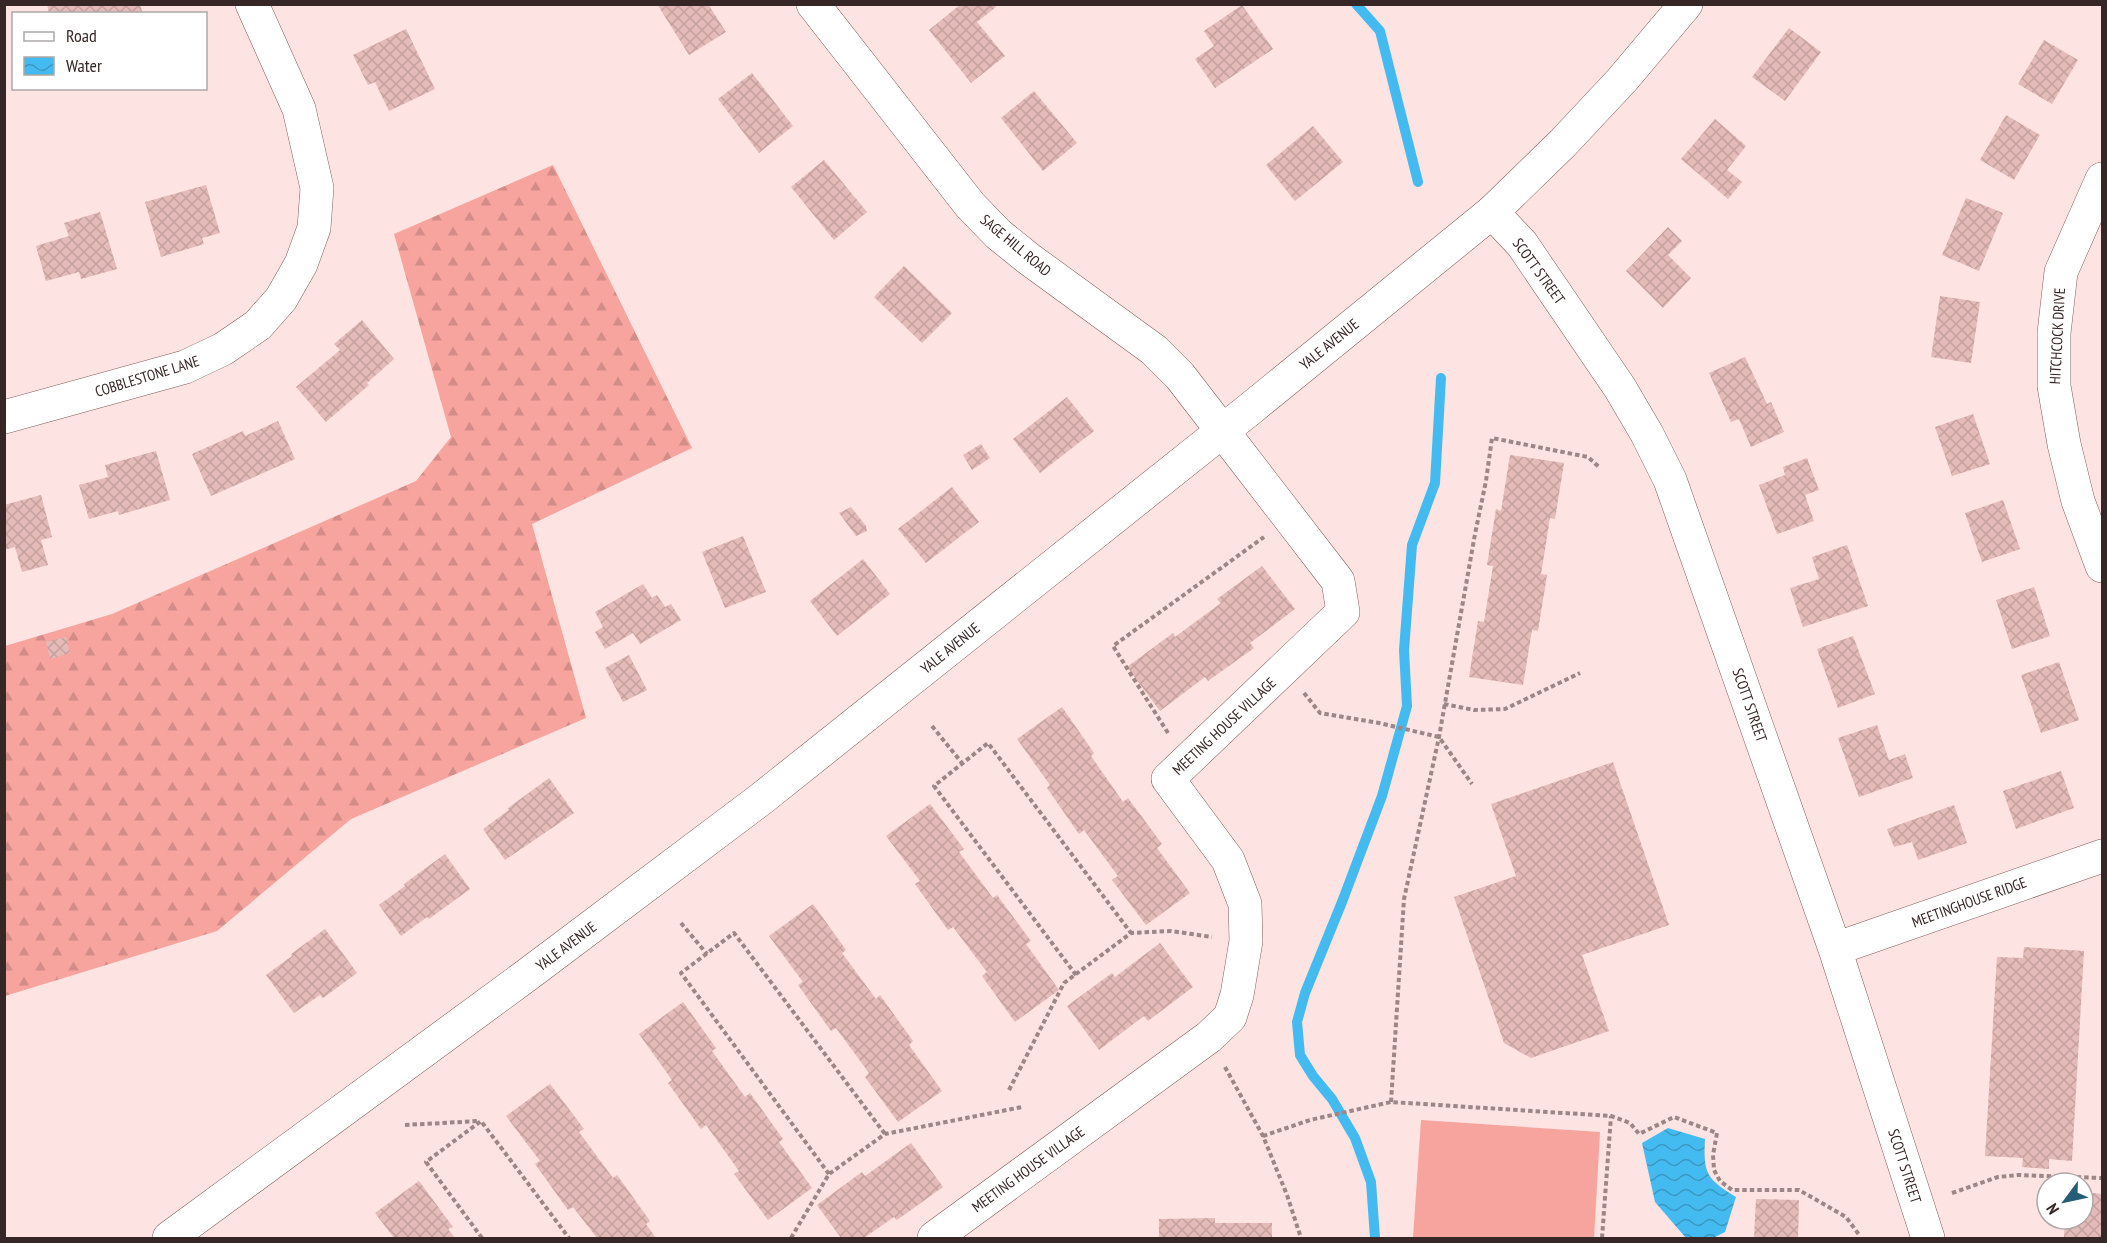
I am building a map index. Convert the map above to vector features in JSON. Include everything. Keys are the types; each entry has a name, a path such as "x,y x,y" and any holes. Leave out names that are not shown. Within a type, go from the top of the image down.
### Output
{"street":[{"name":"COBBLESTONE LANE","path":"4,417 185,367 223,349 258,325 281,299 301,264 314,228 317,188 299,109 252,4"},
{"name":"SAGE HILL ROAD","path":"813,4 970,205 991,227 1029,259 1154,350 1180,376 1222,430"},
{"name":"YALE AVENUE","path":"169,1239 518,982 761,799 1491,212 1563,143 1622,80 1686,4"},
{"name":"HITCHCOCK DRIVE","path":"2103,179 2061,272 2054,333 2054,386 2064,444 2078,501 2103,566"},
{"name":"SCOTT STREET","path":"1491,212 1522,244 1620,388 1670,480 1835,949 1929,1239"},
{"name":"MEETING HOUSE VILLAGE","path":"934,1239 1209,1037 1230,1017 1237,995 1246,941 1245,904 1228,860 1168,779 1344,612 1338,581 1222,430"},
{"name":"MEETINGHOUSE RIDGE","path":"1835,949 2103,856"}],"path":[{"path":"1391,1102 1404,899 1439,737 1492,438 1588,457 1600,468"},
{"path":"1188,760 1158,719 1113,646 1290,518"},
{"path":"1284,670 1320,713 1379,723 1439,737 1472,784"},
{"path":"1444,704 1474,710 1505,709 1580,672"},
{"path":"932,726 962,763"},
{"path":"1076,975 934,786 988,743 1131,933"},
{"path":"681,923 707,954"},
{"path":"1010,1089 1064,983 1131,933 1171,931 1246,941"},
{"path":"829,1174 681,973 734,933 885,1134"},
{"path":"1209,1037 1263,1136 1287,1195 1301,1239"},
{"path":"1263,1136 1310,1120 1391,1102 1611,1116 1630,1123 1640,1134 1674,1117 1717,1133 1713,1155 1714,1170 1720,1181 1732,1190 1799,1190 1846,1217 1860,1236"},
{"path":"791,1239 829,1174 885,1134 1022,1107"},
{"path":"1602,1239 1611,1116"},
{"path":"405,1125 481,1121"},
{"path":"481,1121 426,1162 482,1239"},
{"path":"481,1121 569,1239"},
{"path":"1952,1193 1998,1177 2018,1175 2103,1178"}],"green space":[{"path":"553,165 692,448 532,524 586,718 351,819 217,931 5,996 5,646 112,614 416,481 451,437 394,234"},
{"path":"1421,1120 1600,1132 1594,1238 1413,1238"}],"water":[{"path":"1668,1128 1705,1139 1705,1160 1709,1174 1713,1180 1736,1197 1725,1232 1713,1238 1686,1238 1655,1202 1642,1143"}],"building":[{"path":"47,4 140,4 142,12 49,12"},
{"path":"657,4 708,4 726,32 689,55"},
{"path":"961,4 993,4 996,7 977,22 1005,56 971,83 929,30"},
{"path":"1242,5 1273,49 1215,88 1195,59 1214,46 1204,31"},
{"path":"1789,28 1821,52 1785,101 1752,77"},
{"path":"406,29 435,89 389,111 375,82 368,85 353,55"},
{"path":"2044,40 2078,60 2052,104 2018,84"},
{"path":"752,73 793,126 759,153 718,99"},
{"path":"1034,91 1077,143 1043,171 1001,118"},
{"path":"2006,115 2040,135 2014,180 1980,160"},
{"path":"1715,119 1746,146 1727,170 1742,182 1728,199 1681,159"},
{"path":"1313,126 1343,162 1295,201 1266,165"},
{"path":"824,160 867,212 834,240 791,187"},
{"path":"206,185 220,233 202,238 204,244 161,257 145,202"},
{"path":"1966,198 2003,213 1979,271 1942,255"},
{"path":"100,212 117,269 81,279 79,272 46,281 36,246 69,236 64,223"},
{"path":"1668,227 1682,241 1668,255 1691,278 1663,308 1626,271"},
{"path":"904,266 952,313 922,343 874,297"},
{"path":"1940,296 1980,302 1971,363 1931,357"},
{"path":"362,320 394,359 367,383 369,385 326,422 296,387 340,350 334,344"},
{"path":"1745,357 1767,404 1771,402 1784,432 1751,447 1739,419 1731,422 1709,373"},
{"path":"1067,397 1094,431 1040,473 1013,439"},
{"path":"1973,414 1990,464 1952,476 1935,427"},
{"path":"278,421 295,459 211,496 192,454 243,431 245,436"},
{"path":"981,444 990,458 972,470 963,455"},
{"path":"156,451 170,500 119,515 118,511 89,519 79,485 108,477 105,465"},
{"path":"1510,455 1564,463 1555,519 1550,518 1541,574 1547,575 1538,631 1532,630 1523,685 1469,677 1478,621 1484,622 1493,566 1487,565 1496,509 1501,511"},
{"path":"1807,458 1819,490 1805,495 1814,521 1777,534 1759,485 1785,475 1783,467"},
{"path":"952,487 979,522 926,563 898,529"},
{"path":"41,495 52,537 41,540 48,565 22,572 15,547 4,550 4,505"},
{"path":"2003,500 2020,549 1982,562 1965,513"},
{"path":"851,507 866,526 867,531 856,536 839,513"},
{"path":"743,536 766,592 725,608 702,552"},
{"path":"1847,545 1868,606 1803,627 1790,588 1819,579 1812,557"},
{"path":"863,559 890,594 837,636 810,601"},
{"path":"1262,566 1295,609 1250,643 1254,648 1208,681 1205,677 1160,711 1127,667 1173,633 1175,637 1221,603 1217,599"},
{"path":"643,584 652,598 657,595 665,607 671,604 681,620 640,644 633,633 605,649 595,632 603,627 595,612"},
{"path":"2034,587 2050,636 2012,649 1996,600"},
{"path":"1853,636 1875,694 1838,708 1817,649"},
{"path":"66,637 70,653 50,659 46,642"},
{"path":"629,655 647,690 623,702 605,668"},
{"path":"2059,662 2079,720 2041,733 2021,675"},
{"path":"1062,707 1094,753 1091,756 1123,802 1128,798 1162,844 1157,848 1190,893 1146,925 1112,880 1118,876 1084,830 1079,834 1047,788 1050,785 1017,739"},
{"path":"1877,725 1889,760 1905,754 1913,778 1859,797 1838,738"},
{"path":"1613,762 1669,925 1582,955 1609,1031 1531,1058 1504,1043 1454,897 1516,876 1491,804"},
{"path":"2061,771 2074,808 2016,829 2003,791"},
{"path":"549,778 574,813 505,860 483,829"},
{"path":"930,804 964,849 959,852 993,898 997,895 1031,941 1026,944 1059,990 1015,1022 982,976 987,972 953,927 948,930 915,884 920,881 886,836"},
{"path":"1954,805 1967,843 1918,860 1912,842 1894,847 1887,829"},
{"path":"445,854 470,889 401,936 379,905"},
{"path":"813,904 846,950 842,953 876,999 880,995 913,1041 909,1045 942,1091 898,1122 865,1077 869,1073 836,1028 831,1031 798,985 803,982 769,936"},
{"path":"325,929 357,973 323,998 320,995 294,1013 266,975"},
{"path":"1160,943 1193,987 1148,1021 1144,1016 1099,1050 1067,1006 1112,973 1115,977"},
{"path":"2024,947 2084,951 2072,1161 2049,1159 2049,1169 2022,1167 2023,1158 1985,1156 1997,957 2023,958"},
{"path":"683,1002 716,1048 712,1051 745,1097 750,1093 783,1139 779,1142 812,1188 768,1220 734,1174 739,1171 706,1125 701,1129 668,1083 672,1080 639,1034"},
{"path":"550,1084 584,1129 579,1132 613,1178 617,1175 650,1221 646,1224 656,1238 597,1238 573,1207 568,1210 535,1164 540,1161 506,1116"},
{"path":"911,1143 943,1187 897,1220 894,1217 864,1238 841,1238 817,1205 862,1172 865,1176"},
{"path":"419,1181 453,1227 448,1229 455,1238 394,1238 375,1213"},
{"path":"2095,1193 2102,1194 2102,1238 2064,1238 2064,1231 2095,1231"},
{"path":"1756,1199 1799,1200 1798,1238 1754,1238"},
{"path":"1215,1218 1215,1223 1272,1223 1272,1238 1159,1238 1159,1219"}],"waterway":[{"path":"1356,4 1380,31 1418,182"},
{"path":"1375,1238 1371,1182 1355,1138 1332,1099 1313,1076 1300,1055 1297,1022 1305,993 1382,796 1407,706 1404,650 1412,545 1435,483 1441,378"}]}
